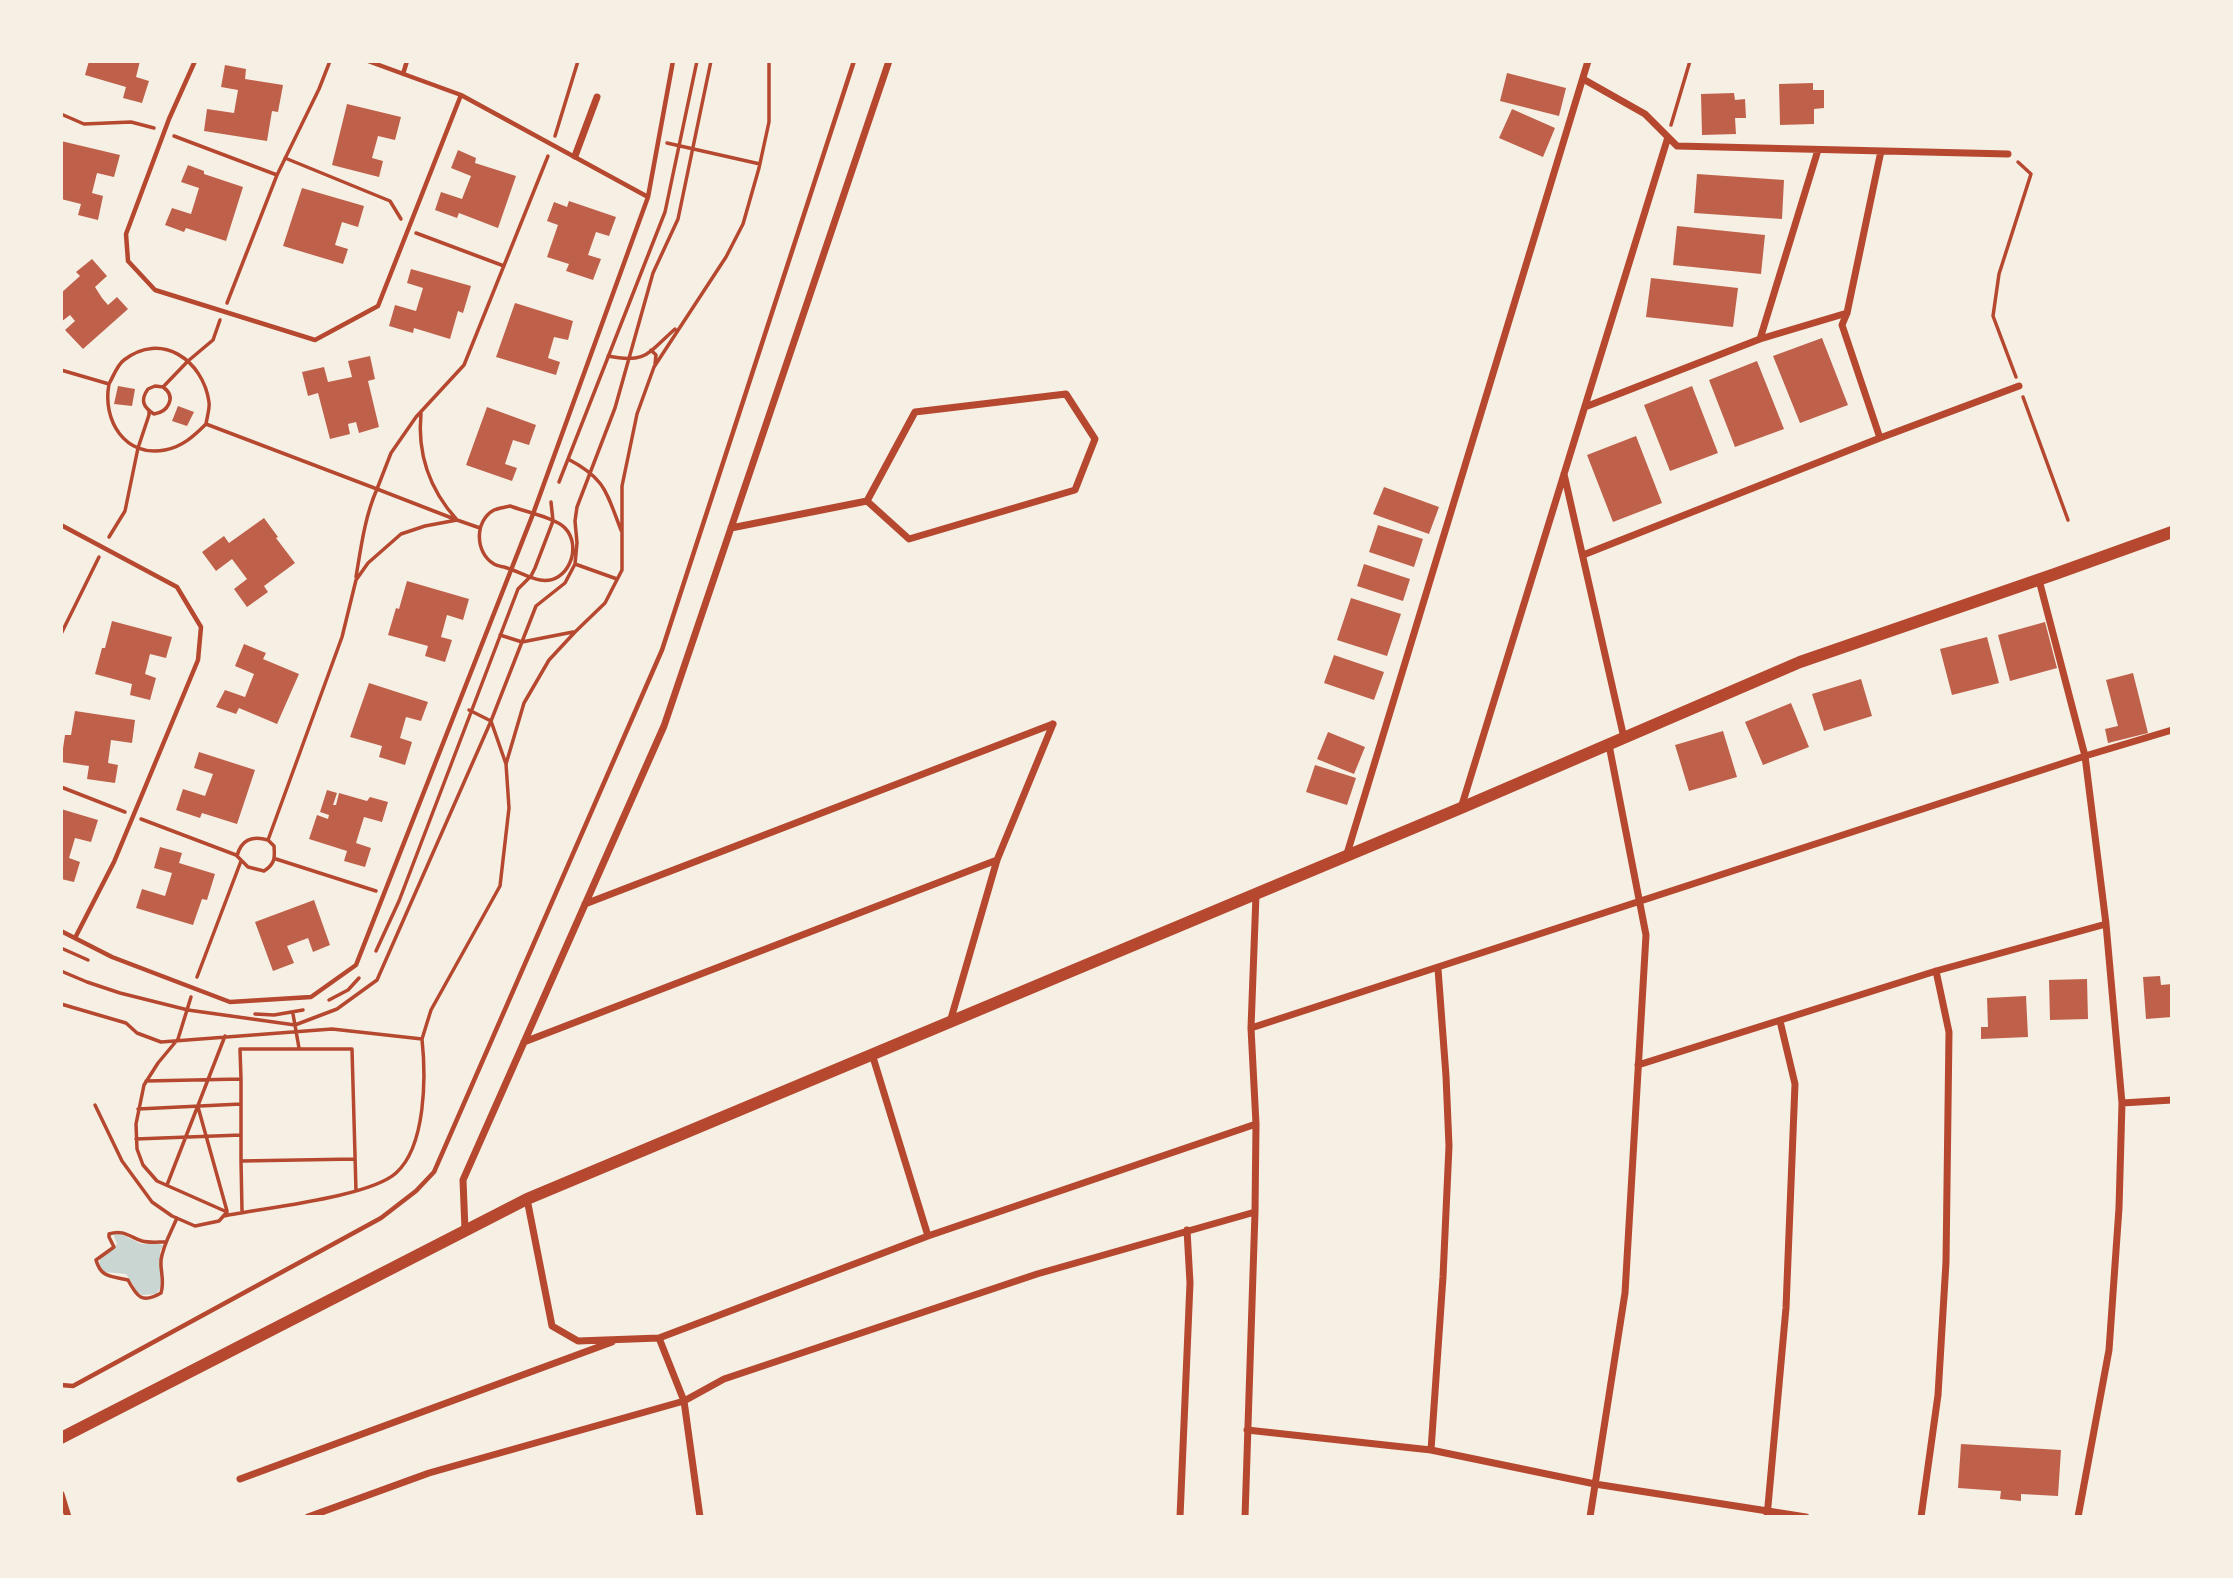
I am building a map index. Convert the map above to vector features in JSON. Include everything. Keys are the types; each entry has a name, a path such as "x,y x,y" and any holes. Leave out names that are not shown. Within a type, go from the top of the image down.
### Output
{"main road":[{"path":"61,1438 527,1199 1256,895 1800,662 2172,531"}],"street":[{"path":"465,1230 463,1180 664,726 889,61"},
{"path":"1346,857 1588,61"},
{"path":"1583,79 1645,114 1677,146 2008,154"},
{"path":"575,156 597,97"},
{"path":"1461,808 1668,137"},
{"path":"1760,340 1818,150"},
{"path":"1880,438 1842,324 1847,313 1881,151"},
{"path":"1585,407 1760,340 1847,313"},
{"path":"1583,555 2019,386"},
{"path":"1066,394 1095,439 1075,489 909,539 867,501 915,412 1066,394"},
{"path":"1564,474 1623,738"},
{"path":"731,528 867,501"},
{"path":"2039,579 2085,756 2106,924 2122,1102 2119,1208 2109,1350 2078,1517"},
{"path":"585,904 1053,724 997,860 950,1022"},
{"path":"1251,1028 2172,730"},
{"path":"1590,1517 1625,1293 1646,935 1609,744"},
{"path":"524,1042 997,860"},
{"path":"1245,1517 1255,1212 1256,1124 1251,1028 1256,895"},
{"path":"1639,1065 1936,971 2106,924"},
{"path":"1431,1450 1449,1146 1438,969"},
{"path":"1921,1517 1938,1395 1946,1262 1949,1032 1936,971"},
{"path":"1768,1514 1786,1308 1795,1084 1780,1021"},
{"path":"872,1054 928,1236"},
{"path":"2122,1102 2172,1100"},
{"path":"527,1199 552,1326 578,1341 659,1338 928,1236 1256,1124"},
{"path":"308,1517 429,1473 684,1401 723,1379 1037,1274 1255,1212"},
{"path":"1180,1517 1190,1283 1186,1230"},
{"path":"659,1338 684,1401 700,1517"},
{"path":"240,1479 619,1339"},
{"path":"1247,1430 1431,1450 1595,1484 1768,1514 1806,1517"},
{"path":"61,1494 68,1517"}],"lane":[{"path":"195,61 164,131 126,234 128,261 155,290 315,340 378,306 461,95"},
{"path":"368,61 461,95 648,197"},
{"path":"403,74 407,61"},
{"path":"61,931 113,957 230,1002 311,997 356,965 533,514 648,197 673,61"},
{"path":"61,1385 73,1386 381,1218 416,1191 434,1172 662,650 854,61"},
{"path":"61,525 177,587 201,627 198,660 114,862 75,937"}],"path":[{"path":"163,387 213,340 276,175 320,89 330,61"},
{"path":"268,840 342,637 372,500 391,453 421,411 464,365 552,144 578,61"},
{"path":"372,958 399,901 518,589 535,568 553,521 551,503 665,212 697,61"},
{"path":"654,367 708,287 743,224 769,122 769,61"},
{"path":"1668,137 1690,61"},
{"path":"61,114 83,124 131,122 164,131 276,175"},
{"path":"658,141 760,164"},
{"path":"2008,154 2031,174 1998,274 1993,316 2068,520"},
{"path":"285,158 390,201 408,229 503,266"},
{"path":"608,356 628,360 642,358 680,326"},
{"path":"158,348 177,352 195,367 202,379 209,404 206,424 185,443 166,450 148,452 138,448 125,439 110,418 107,400 109,384 122,361 158,348"},
{"path":"506,764 524,703 549,660 605,603 622,570 622,486 637,414 654,367 656,355 651,350"},
{"path":"61,370 109,384"},
{"path":"155,386 163,387 170,398 168,407 163,412 154,414 144,406 144,394 155,386"},
{"path":"61,634 103,548 125,511 149,410"},
{"path":"421,411 421,444 425,467 447,508 457,520"},
{"path":"206,424 480,528"},
{"path":"568,459 589,471 605,488 623,534"},
{"path":"356,580 368,563 401,534 457,520"},
{"path":"570,562 617,579"},
{"path":"500,635 522,642 575,632"},
{"path":"241,861 193,988 178,1039 146,1081 138,1109 136,1139 143,1165 158,1181 226,1214 356,1192 384,1182 410,1157 422,1112 425,1069 422,1039 431,1010 500,887 509,808 506,764 491,721 458,705"},
{"path":"61,787 237,856 248,867 264,871 271,866 275,858 274,846 268,840 258,837 247,840 240,846 237,856"},
{"path":"275,858 384,894"},
{"path":"399,901 409,907"},
{"path":"61,948 98,964"},
{"path":"328,1001 348,990 367,970"},
{"path":"186,995 199,1000"},
{"path":"290,998 299,1049"},
{"path":"61,1004 126,1023 137,1033 161,1042 332,1029 422,1039"},
{"path":"224,1008 237,1012 274,1015 305,1010"},
{"path":"167,1185 225,1036"},
{"path":"242,1212 240,1049 352,1049 356,1192"},
{"path":"146,1081 241,1080"},
{"path":"138,1109 241,1104"},
{"path":"94,1105 122,1161 152,1202 195,1226 219,1221 226,1214"},
{"path":"198,1105 226,1214"},
{"path":"136,1139 241,1135"},
{"path":"241,1161 355,1159"},
{"path":"165,1242 143,1241 116,1232 110,1234 114,1247 96,1260 98,1268 104,1275 128,1280 141,1298 150,1299 161,1293 164,1282 160,1263 165,1242 177,1218"}],"shaded area":[{"path":"119,1233 141,1244 163,1246 160,1251 161,1287 156,1294 142,1295 136,1292 126,1274 104,1272 98,1268 101,1256 117,1244 113,1234"}],"building":[{"path":"89,61 140,61 136,77 149,81 142,103 123,98 126,87 85,75"},
{"path":"225,65 246,69 245,79 283,85 278,112 272,111 267,141 204,131 207,109 234,113 238,90 221,87"},
{"path":"1507,73 1566,88 1559,116 1500,101"},
{"path":"1813,83 1813,90 1824,90 1824,108 1814,109 1814,124 1780,125 1779,84"},
{"path":"1734,93 1735,100 1745,99 1746,118 1735,118 1736,134 1702,135 1701,94"},
{"path":"347,104 401,117 395,140 378,136 372,158 383,161 379,177 332,165"},
{"path":"1512,109 1555,128 1543,157 1499,138"},
{"path":"61,141 120,155 114,177 97,173 92,193 103,196 98,220 78,215 81,204 61,199"},
{"path":"458,150 476,158 475,163 516,176 498,228 459,213 457,218 435,210 441,192 462,199 471,176 451,168"},
{"path":"188,165 204,171 204,174 243,187 226,241 186,228 184,232 165,225 172,208 191,214 199,188 181,182"},
{"path":"1697,174 1784,180 1782,219 1694,213"},
{"path":"302,188 364,206 358,227 342,222 335,245 348,249 343,264 283,246"},
{"path":"569,201 616,217 609,236 596,232 588,255 601,259 593,280 566,271 569,264 547,257 558,225 547,221 554,202 567,207"},
{"path":"1677,226 1765,235 1761,274 1673,265"},
{"path":"92,259 107,276 95,287 102,298 108,305 117,297 128,309 83,349 65,330 75,321 70,315 61,322 61,293 80,276 76,272"},
{"path":"411,269 471,286 463,313 458,311 450,339 414,328 413,333 389,326 395,305 416,311 423,288 407,283"},
{"path":"1651,278 1738,288 1733,327 1646,317"},
{"path":"515,303 573,321 568,340 554,337 548,358 560,362 556,375 496,357"},
{"path":"1822,338 1848,405 1800,423 1773,356"},
{"path":"370,356 375,379 368,381 379,427 359,433 356,422 348,424 350,434 330,439 318,393 308,396 302,372 324,367 328,382 352,377 348,361"},
{"path":"1757,361 1784,429 1735,447 1709,380"},
{"path":"118,386 135,389 132,406 114,404"},
{"path":"1692,386 1718,453 1670,471 1644,405"},
{"path":"178,406 194,412 187,426 172,421"},
{"path":"487,407 536,425 529,445 513,440 505,464 517,468 512,481 466,465"},
{"path":"1636,436 1662,503 1613,522 1587,455"},
{"path":"1384,487 1439,507 1429,534 1373,514"},
{"path":"264,518 295,563 264,586 268,592 247,607 234,589 247,579 232,559 216,571 202,552 224,536 229,543"},
{"path":"1378,525 1423,539 1414,567 1369,552"},
{"path":"1364,564 1410,579 1403,601 1357,586"},
{"path":"407,581 469,599 463,620 447,615 441,637 452,640 445,662 425,656 428,646 388,635"},
{"path":"1351,598 1401,614 1387,656 1337,640"},
{"path":"112,621 172,637 166,658 150,654 145,674 156,678 150,700 130,695 132,684 95,674"},
{"path":"2045,622 2057,668 2010,681 1998,635"},
{"path":"1987,637 1999,683 1952,695 1940,649"},
{"path":"244,644 266,653 263,659 299,674 277,724 239,708 236,714 216,707 225,690 245,697 254,674 235,666"},
{"path":"1334,655 1384,672 1374,700 1324,683"},
{"path":"2133,673 2148,733 2108,743 2105,729 2118,726 2106,680"},
{"path":"1861,679 1872,716 1824,731 1812,694"},
{"path":"369,683 428,702 421,721 406,717 400,738 412,742 405,765 379,757 382,746 350,737"},
{"path":"1791,703 1809,747 1763,765 1745,722"},
{"path":"75,711 135,720 132,743 111,740 108,763 118,765 115,783 87,779 89,766 61,762 65,735 71,735"},
{"path":"1723,731 1737,777 1689,791 1675,745"},
{"path":"1328,732 1365,747 1354,774 1317,759"},
{"path":"199,752 255,770 237,824 202,813 200,818 176,810 183,789 205,796 213,774 194,768"},
{"path":"1315,765 1356,778 1347,805 1306,792"},
{"path":"327,790 337,793 333,805 336,805 339,793 367,801 370,797 388,802 382,822 364,817 356,843 371,848 365,867 344,861 347,851 309,839 317,815 328,819 329,815 320,812"},
{"path":"61,809 98,820 91,842 75,838 69,858 80,862 74,882 61,879"},
{"path":"160,847 182,853 179,863 215,874 207,900 202,899 193,925 136,908 142,889 165,896 172,873 154,868"},
{"path":"314,900 330,945 313,952 308,938 287,946 294,963 273,971 255,922"},
{"path":"2160,976 2161,985 2172,984 2172,1017 2146,1019 2143,977"},
{"path":"2087,979 2088,1019 2050,1020 2049,980"},
{"path":"2026,996 2028,1037 1981,1039 1981,1027 1988,1027 1987,998"},
{"path":"1961,1444 2061,1450 2058,1496 2021,1494 2021,1501 2000,1499 2001,1491 1958,1488"}]}
